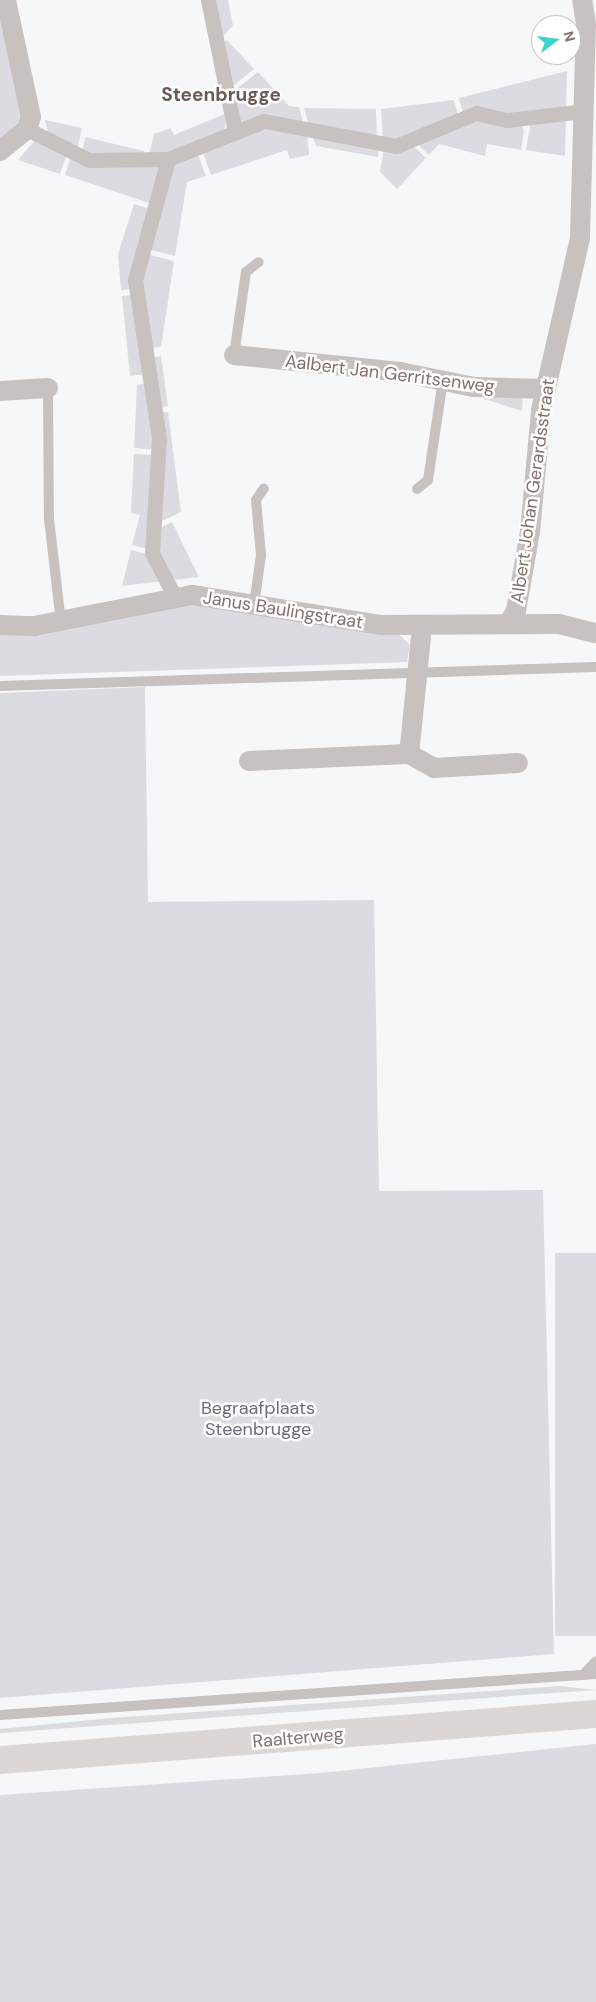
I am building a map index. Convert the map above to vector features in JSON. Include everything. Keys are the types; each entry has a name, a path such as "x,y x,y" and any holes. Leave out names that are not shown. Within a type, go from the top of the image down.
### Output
{"main road":[{"name":"Raalterweg","path":"0,1760 596,1714"}],"street":[{"path":"0,151 27,129 30,112 6,0"},
{"path":"208,0 235,132"},
{"name":"Albert Johan Gerardsstraat","path":"508,624 516,611 530,532 546,389 580,238 584,111 582,0"},
{"path":"27,129 89,160 168,159 264,121 396,146 476,113 507,120 584,111"},
{"path":"168,159 135,280 159,438 152,553 176,599"},
{"name":"Aalbert Jan Gerritsenweg","path":"234,354 443,380 474,387 546,389"},
{"path":"0,391 48,388"},
{"name":"Janus Baulingstraat","path":"0,624 61,622 192,596 382,625 422,627 559,624 596,633"},
{"path":"409,754 422,627"},
{"path":"249,761 409,754 434,768 518,763"}],"lane":[{"path":"234,354 246,272 259,262"},
{"path":"417,489 428,480 443,380"},
{"path":"48,388 49,519 61,622"},
{"path":"254,605 261,554 256,500 264,488"},
{"path":"0,686 596,667"},
{"path":"0,1715 591,1674 596,1661"}],"green space":[{"path":"211,0 228,0 233,26 219,40"},
{"path":"0,7 23,120 0,143"},
{"path":"227,40 254,69 228,90 220,46"},
{"path":"567,71 566,110 507,116 463,114 459,98"},
{"path":"258,72 289,106 299,107 304,125 242,125 234,121 229,95"},
{"path":"454,100 458,116 396,142 383,140 381,109"},
{"path":"304,108 376,109 377,139 309,126"},
{"path":"227,113 224,133 148,159 154,134 171,128 174,135"},
{"path":"476,117 520,122 524,131 521,150 487,144 485,156 439,144 429,155 420,147 419,142"},
{"path":"566,117 565,156 526,150 531,121"},
{"path":"45,120 82,128 77,150 49,137"},
{"path":"264,125 307,133 309,155 290,159 287,150 211,175 202,150"},
{"path":"312,134 379,147 378,157 316,146"},
{"path":"85,137 144,151 143,158 82,153"},
{"path":"36,139 67,154 60,174 18,160"},
{"path":"411,144 426,158 397,189 380,172 384,148"},
{"path":"197,152 206,176 187,182 175,256 147,249 174,161"},
{"path":"71,156 162,166 152,204 65,175"},
{"path":"134,204 151,209 132,289 121,290 118,254"},
{"path":"146,254 174,261 161,347 149,348 138,280"},
{"path":"133,295 145,374 130,376 122,296"},
{"path":"161,356 168,406 159,408 150,358"},
{"path":"147,383 155,450 134,448 137,385"},
{"path":"482,395 523,396 522,411 484,399"},
{"path":"168,412 181,512 158,523 159,413"},
{"path":"134,454 154,455 149,549 132,545 140,515 131,513"},
{"path":"172,522 199,577 172,580 157,552 158,529"},
{"path":"131,550 150,555 163,581 122,586"},
{"path":"192,605 399,634 410,645 407,662 0,676 0,633"},
{"name":"Begraafplaats Steenbrugge","path":"145,687 148,902 374,900 379,1191 543,1190 554,1654 0,1698 0,693"},
{"path":"555,1253 596,1253 596,1636 555,1636"},
{"path":"560,1686 596,1690 0,1733 0,1729 111,1718"},
{"path":"596,1744 596,2002 0,2002 0,1795 320,1773"}],"district":[{"name":"Steenbrugge","path":"221,95"}]}
